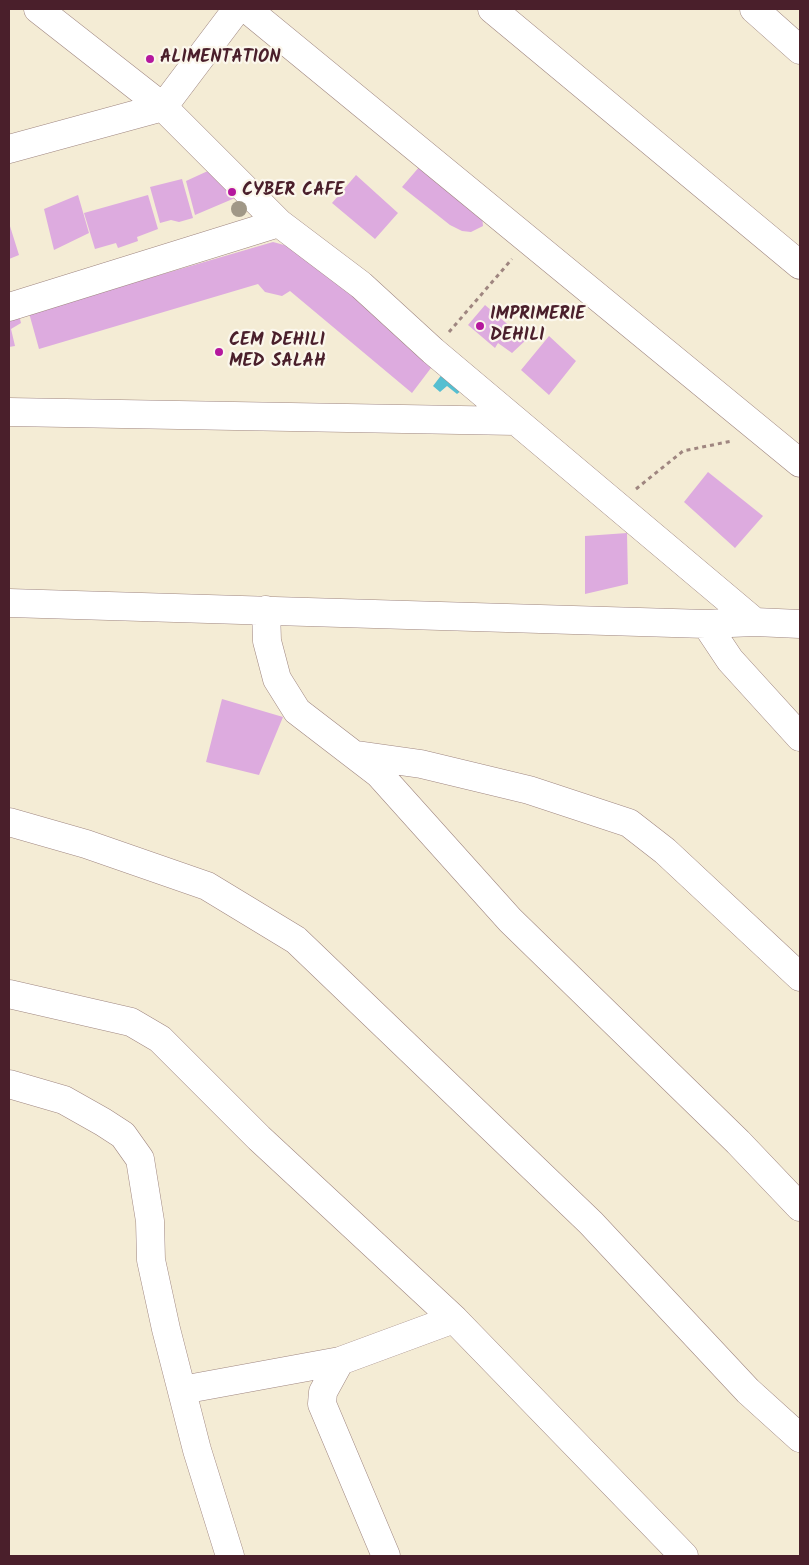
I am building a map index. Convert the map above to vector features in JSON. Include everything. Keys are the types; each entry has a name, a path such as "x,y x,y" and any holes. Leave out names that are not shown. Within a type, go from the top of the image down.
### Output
{"street":[{"path":"38,9 163,106 279,223 361,285 432,352 756,622"},
{"path":"9,149 163,106 237,9"},
{"path":"246,9 800,463"},
{"path":"492,9 800,265"},
{"path":"754,9 800,50"},
{"path":"9,306 279,223"},
{"path":"9,412 516,421"},
{"path":"9,602 706,624 756,622 800,624"},
{"path":"266,610 266,641 276,680 297,711 379,774 510,920 738,1142 800,1207"},
{"path":"706,624 730,660 800,737"},
{"path":"353,754 421,764 529,790 630,823 665,851 800,977"},
{"path":"9,822 86,844 207,886 296,940 591,1223 748,1391 800,1438"},
{"path":"9,994 131,1022 160,1038 259,1138 454,1319 684,1556"},
{"path":"9,1084 64,1100 104,1122 123,1135 140,1159 150,1221 151,1260 197,1450 230,1556"},
{"path":"182,1390 340,1361 454,1319"},
{"path":"340,1361 323,1392 322,1404 386,1556"}],"path":[{"path":"432,352 529,240"},
{"path":"616,505 683,451 765,434"}],"water":[{"path":"446,369 467,386 457,394 447,386 440,392 433,386"}],"building":[{"path":"426,159 482,215 483,226 471,232 462,231 450,225 402,187"},
{"path":"210,170 235,198 195,215 186,181"},
{"path":"356,175 398,213 375,239 332,203"},
{"path":"182,179 193,218 179,222 171,220 160,223 150,187"},
{"path":"78,195 89,233 54,250 44,209"},
{"path":"148,195 158,229 137,237 138,241 118,248 116,243 95,249 84,213"},
{"path":"9,223 19,255 9,259"},
{"path":"273,242 299,249 434,364 412,393 290,291 282,296 265,292 258,284 39,349 29,313"},
{"path":"485,305 526,340 512,353 498,343 495,348 468,325"},
{"path":"18,311 21,323 11,329 15,346 9,347 9,314"},
{"path":"549,336 576,361 549,395 521,370"},
{"path":"708,472 763,516 735,548 684,502"},
{"path":"627,533 628,584 585,594 585,536"},
{"path":"222,699 283,717 259,775 206,762"}],"place":[{"name":"ALIMENTATION","path":"150,59"},
{"name":"CYBER CAFE","path":"232,192"},
{"name":"IMPRIMERIE DEHILI","path":"480,326"},
{"name":"CEM DEHILI MED SALAH","path":"219,352"}]}
